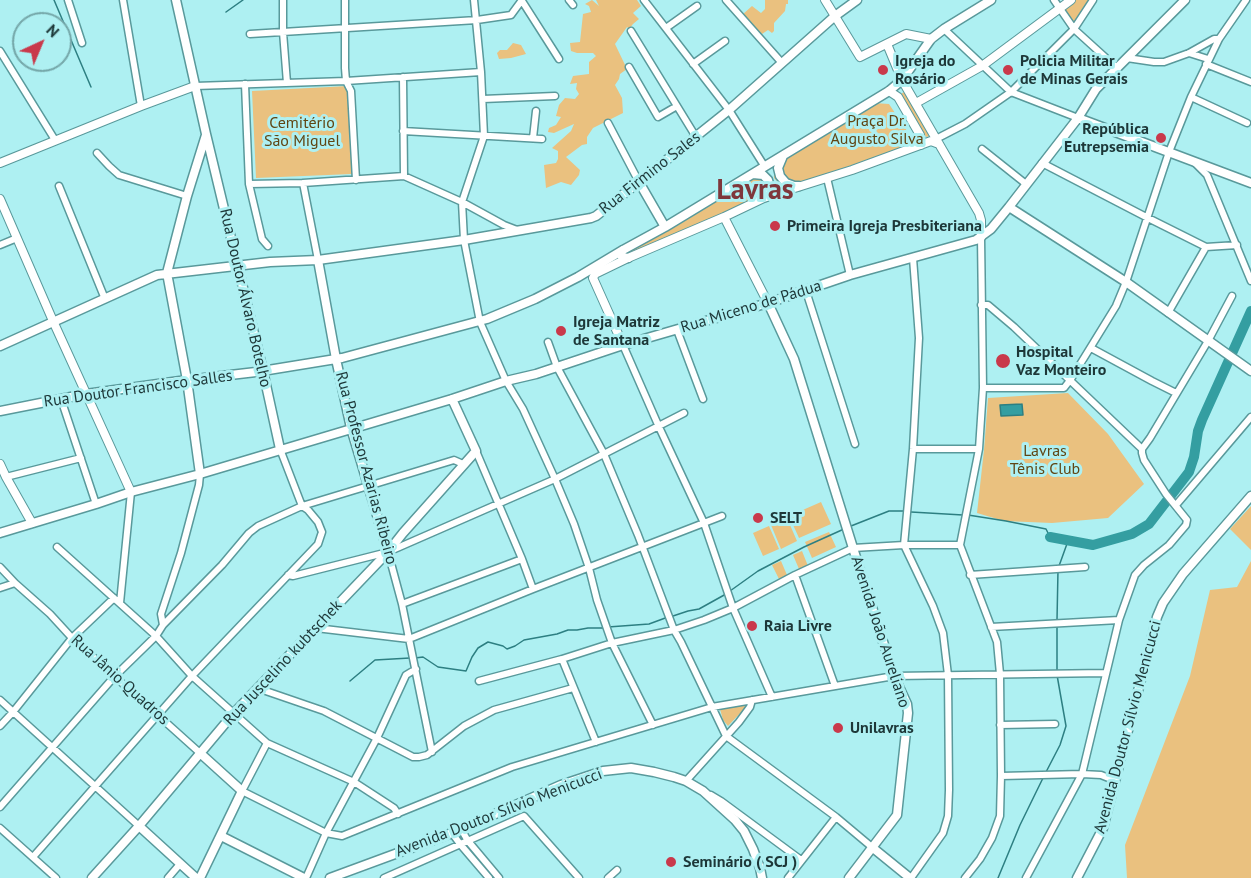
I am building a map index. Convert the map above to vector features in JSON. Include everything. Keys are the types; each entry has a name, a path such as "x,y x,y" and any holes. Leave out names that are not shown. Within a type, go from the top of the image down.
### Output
{"main road":[{"name":"Rua Doutor Álvaro Botelho","path":"176,0 206,141 280,449"},
{"name":"Rua Firmino Sales","path":"0,346 167,273 270,262 318,260 464,240 504,229 519,231 596,216 729,110 835,16 857,0"},
{"name":"Rua Doutor Francisco Salles","path":"2,412 86,394 336,359 480,322 535,299 578,277 889,91 902,80 931,39 991,0"},
{"path":"981,237 991,229 1009,207 1078,118 1096,90 1185,0"},
{"path":"1078,118 1194,161 1209,172 1251,183"},
{"path":"200,474 188,380 167,273 187,196 206,141"},
{"path":"785,154 779,163 780,176 786,183 799,186"},
{"path":"752,174 759,174 768,180 770,187 766,197"},
{"path":"639,182 665,227"},
{"path":"1009,207 1126,282 1251,371"},
{"name":"Rua Miceno de Pádua","path":"0,533 130,492 200,474 506,381 536,374 623,345 768,303 850,275 981,237"},
{"path":"623,250 622,257 628,258"},
{"name":"Rua Professor Azarias Ribeiro","path":"318,260 351,428 388,552"},
{"path":"578,277 593,278"},
{"name":"Avenida João Aureliano","path":"768,303 794,359 894,676 908,713 898,810 894,821 849,878"},
{"path":"452,399 476,452"},
{"name":"Rua Juscelino kubtschek","path":"92,878 234,713 388,552 403,532 476,452"},
{"name":"Avenida Doutor Sílvio Menicucci","path":"1077,878 1103,828 1157,617 1163,603 1183,574 1251,496"},
{"name":"Rua Jânio Quadros","path":"200,753 242,791"},
{"name":"Avenida Doutor Sílvio Menicucci","path":"330,878 461,829 561,785 603,771 631,768 686,781 703,791 744,831 753,849 762,878"},
{"path":"139,826 198,878 242,791"},
{"path":"221,836 305,878"},
{"path":"873,848 911,878"}],"street":[{"path":"68,0 82,43"},
{"path":"123,0 141,106"},
{"path":"283,0 287,83"},
{"path":"345,0 345,68 346,81 351,91 356,180"},
{"path":"474,0 484,136 462,202 464,240 480,322 506,381 523,409 555,478 574,524 612,643 653,725"},
{"path":"250,34 477,20 511,15 522,0 559,59"},
{"path":"726,0 782,63"},
{"path":"825,0 860,57 906,34 931,39"},
{"path":"1054,0 1074,29 1117,68"},
{"path":"916,103 982,66 1071,0"},
{"path":"772,697 733,608 704,523 593,278 595,274 628,258 766,197 935,140 965,124 1011,92 1074,29 1093,0"},
{"path":"983,388 1064,388 1071,379 1116,306 1169,152 1191,97 1219,39 1246,0"},
{"path":"648,1 729,110 765,166"},
{"path":"666,28 697,6"},
{"path":"944,29 1011,92 1078,118"},
{"path":"631,31 696,136"},
{"path":"1127,58 1164,62 1214,39 1219,39"},
{"path":"693,64 725,41"},
{"path":"887,44 902,80 981,220 983,388 979,449 960,545 997,642 1001,776 1000,816 988,845 965,878"},
{"path":"0,51 55,140"},
{"path":"1189,52 1251,82"},
{"path":"629,67 658,117 677,106"},
{"path":"0,162 195,86 346,81 481,72"},
{"path":"403,77 404,176"},
{"path":"245,84 249,184 262,239 268,246"},
{"path":"889,91 898,97 920,135 921,145"},
{"path":"483,99 555,96"},
{"path":"1191,97 1247,123"},
{"path":"533,138 536,111"},
{"path":"608,123 639,182"},
{"path":"403,131 542,139"},
{"path":"982,149 1026,183"},
{"path":"97,153 119,175 187,196"},
{"path":"1042,163 1206,247 1237,245"},
{"path":"1209,172 1251,281"},
{"path":"249,184 404,176 462,202 504,229"},
{"path":"827,178 850,275"},
{"name":"Rua Professor Azarias Ribeiro","path":"303,183 318,260"},
{"path":"59,186 105,299"},
{"path":"0,199 130,492 120,603"},
{"path":"724,217 768,303"},
{"path":"0,245 17,238"},
{"path":"1168,313 1206,247"},
{"path":"911,878 943,833 948,816 949,790 948,675 943,633 904,545 913,449 919,338 913,258"},
{"path":"806,291 855,444"},
{"path":"1142,449 1208,341 1232,296"},
{"path":"981,305 988,305 1014,327 1142,449 1144,460 1166,494 1187,520 1186,525 1169,544 1135,575 1119,621 1082,774 1026,878"},
{"path":"677,330 704,399"},
{"path":"548,342 557,367 604,454 674,630 726,736 836,817 873,848"},
{"path":"1091,348 1176,393"},
{"path":"61,399 96,504"},
{"path":"33,857 192,676 288,575 293,576 388,552 555,478 684,413"},
{"path":"1174,502 1251,417"},
{"name":"Rua Doutor Álvaro Botelho","path":"280,449 302,506 318,522 322,532 318,544 288,575"},
{"path":"913,449 979,449"},
{"path":"476,452 533,589"},
{"path":"6,477 81,458"},
{"path":"0,807 114,677 156,636 163,625 258,526 302,506 454,460 463,464"},
{"path":"0,464 32,523"},
{"path":"163,625 161,614 181,553 200,474"},
{"path":"316,628 409,639 722,516"},
{"path":"403,532 402,538 410,542"},
{"path":"479,681 612,643 674,630 733,608 853,548 960,545"},
{"path":"57,546 156,636 192,676 267,742 354,782 393,808 398,814"},
{"name":"Rua Professor Azarias Ribeiro","path":"388,552 402,604 432,752"},
{"path":"369,557 374,559 375,566"},
{"path":"402,604 522,559"},
{"name":"Rua Jânio Quadros","path":"0,567 72,638 200,753"},
{"path":"970,575 1085,567"},
{"path":"795,575 836,686"},
{"path":"0,588 15,583"},
{"path":"0,726 14,712 72,638 114,598"},
{"path":"991,627 1119,621"},
{"path":"562,659 596,742"},
{"path":"305,878 326,833 377,738 406,675 416,669"},
{"path":"267,742 242,791 326,833 342,836 512,767 712,707 894,676 1106,673"},
{"path":"257,688 324,711 413,757 428,755 464,726 494,710 573,688"},
{"path":"0,700 139,826"},
{"path":"686,781 750,707 752,700"},
{"path":"1000,725 1054,724"},
{"path":"1001,776 1082,774 1101,775 1116,781"},
{"path":"703,791 722,801 801,860"},
{"path":"384,878 524,816 579,878"},
{"path":"788,878 836,817"},
{"path":"0,828 56,878"},
{"path":"461,829 493,877"},
{"path":"452,832 473,860 493,877"},
{"path":"473,860 480,855"},
{"path":"168,878 180,864"},
{"path":"608,878 617,870"}],"green space":[{"path":"592,0 599,6 596,0 637,0 641,6 633,13 639,19 629,29 627,27 615,44 627,69 620,74 615,85 622,98 623,113 593,128 587,137 587,144 566,157 580,170 571,185 561,182 546,188 544,165 556,163 558,151 552,148 571,131 574,124 554,133 548,132 549,128 556,125 561,117 556,116 559,105 565,98 575,99 579,94 576,89 577,83 570,84 573,76 589,74 589,62 596,56 593,53 571,51 570,43 580,42 583,14 591,12 589,6 585,4"},
{"path":"765,0 788,0 788,4 774,23 774,31 772,33 768,30 762,34 742,15 752,6 761,13 765,9"},
{"path":"1074,0 1089,0 1073,23 1063,9"},
{"path":"513,43 521,45 526,54 499,59 497,53 500,50 507,50"},
{"name":"Cemitério São Miguel","path":"348,86 352,174 256,178 252,91"},
{"name":"Praça Dr. Augusto Silva","path":"904,92 930,136 926,137 901,94"},
{"name":"Praça Dr. Augusto Silva","path":"874,103 889,104 915,143 790,187 781,185 774,178 774,169 781,161"},
{"path":"755,178 764,182 766,194 626,258 624,254 678,225"},
{"name":"Lavras Tênis Club","path":"1068,393 1108,434 1144,484 1108,518 1052,523 1004,521 977,513 988,398"},
{"path":"821,502 831,524 799,538 789,516"},
{"path":"1251,506 1251,550 1230,529"},
{"path":"787,518 797,541 781,549 771,525"},
{"path":"769,526 779,549 763,556 753,533"},
{"path":"829,532 836,547 812,558 805,542"},
{"path":"802,551 808,566 799,569 793,555"},
{"path":"781,561 787,575 779,579 772,565"},
{"path":"1251,561 1251,878 1127,878 1125,845 1190,676 1210,590 1237,587"},
{"path":"749,704 728,726 723,720 720,709"}],"water":[{"path":"1022,404 1023,415 1001,416 1000,405"}],"waterway":[{"path":"54,0 91,87"},
{"path":"226,12 243,0"},
{"path":"1050,537 1093,545 1132,534 1149,524 1189,472 1202,420 1251,311"},
{"path":"851,526 889,511 906,511"},
{"path":"911,512 963,515"},
{"path":"968,515 1046,529 1050,537"},
{"path":"730,591 758,571 844,529"},
{"path":"1059,566 1068,541"},
{"path":"1057,620 1058,570"},
{"path":"673,616 699,609 726,594"},
{"path":"608,627 649,624 668,617"},
{"path":"1057,624 1057,671"},
{"path":"415,658 423,657 438,667 466,671 478,648 488,642 507,649 524,640 568,630 603,628"},
{"path":"350,681 375,660 410,658"},
{"path":"1045,774 1060,745 1066,726 1057,675"},
{"path":"998,878 1043,778"}],"place":[{"name":"Igreja do Rosário","path":"883,70"},
{"name":"Policia Militar de Minas Gerais","path":"1008,70"},
{"name":"República Eutrepsemia","path":"1161,138"},
{"name":"Primeira Igreja Presbiteriana","path":"775,226"},
{"name":"Igreja Matriz de Santana","path":"561,331"},
{"name":"Hospital Vaz Monteiro","path":"1003,361"},
{"name":"SELT","path":"758,518"},
{"name":"Raia Livre","path":"752,626"},
{"name":"Unilavras","path":"838,728"},
{"name":"Seminário ( SCJ )","path":"671,862"}],"district":[{"name":"Lavras","path":"755,191"}]}
